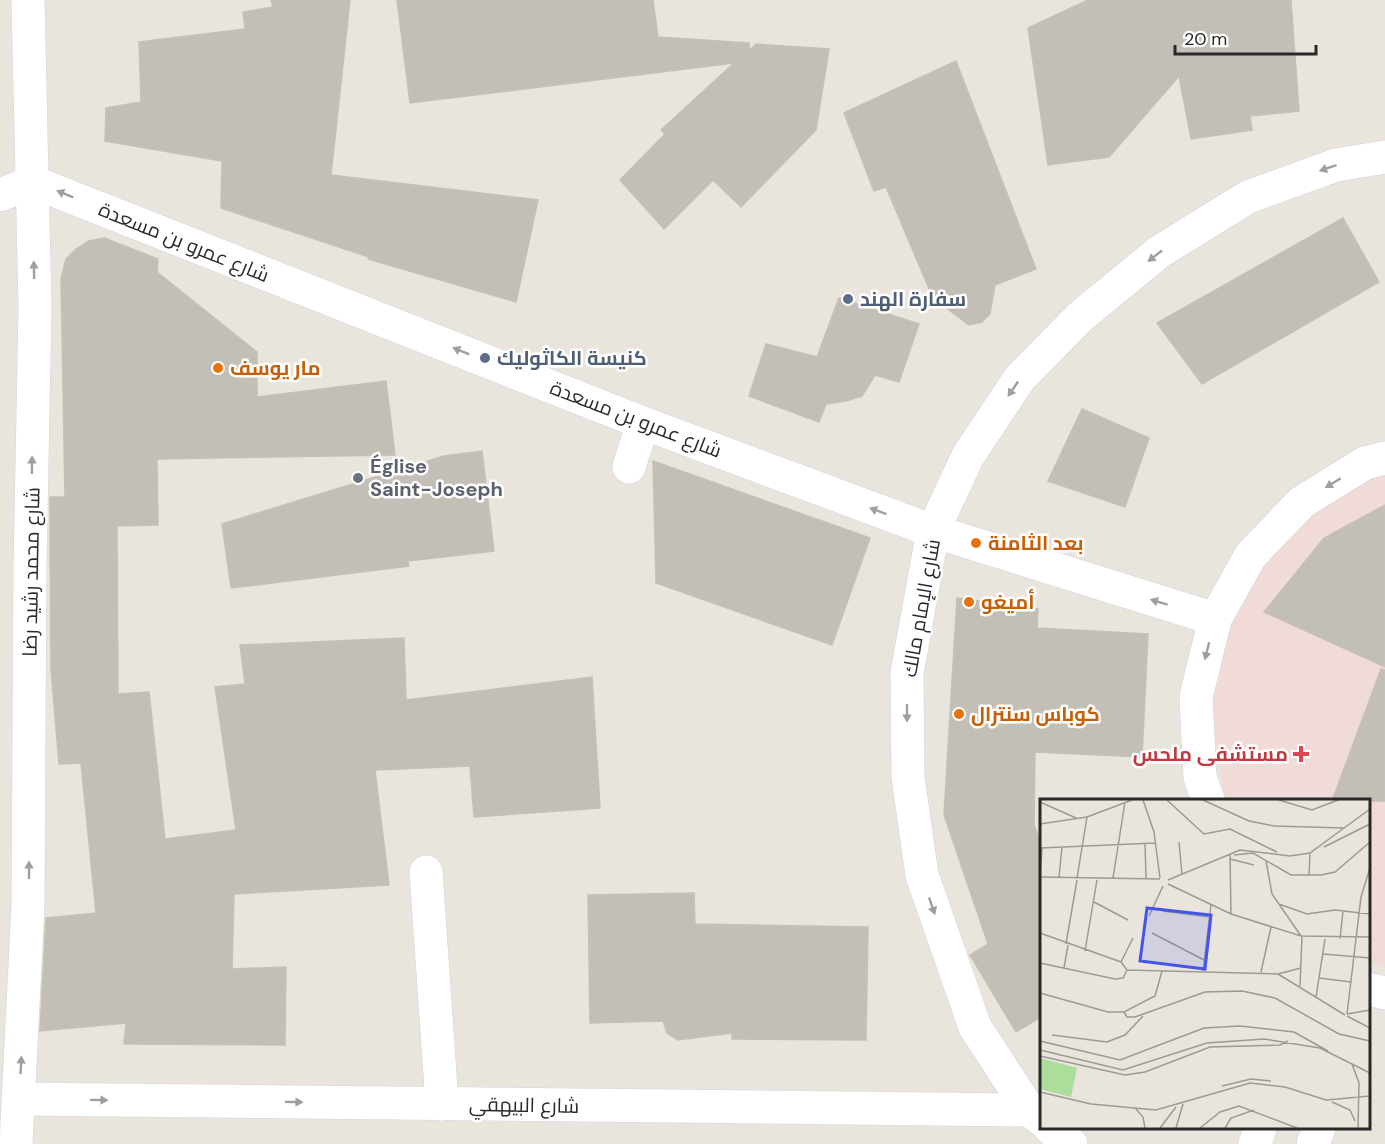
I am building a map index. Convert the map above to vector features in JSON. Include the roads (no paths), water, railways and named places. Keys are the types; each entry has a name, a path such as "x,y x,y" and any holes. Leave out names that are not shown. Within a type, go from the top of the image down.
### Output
{"street":[{"name":"شارع محمد رشيد رضا","path":"16,1144 19,1099 14,906 30,579 35,307 28,0"},
{"name":"شارع الإمام مالك","path":"1040,1119 975,1027 922,875 908,777 907,674 933,531 968,456 1020,378 1080,317 1159,252 1248,197 1336,165 1385,157"},
{"path":"0,195 33,182"},
{"name":"شارع عمرو بن مسعدة","path":"33,182 643,423 933,531 1215,619"},
{"path":"629,467 643,423"},
{"path":"1207,799 1200,777 1196,697 1215,619 1251,555 1302,502 1365,463 1385,458"},
{"path":"426,872 442,1104"},
{"path":"1370,989 1385,993"},
{"name":"شارع البيهقي","path":"19,1099 442,1104 1040,1119"},
{"name":"شارع الإمام مالك","path":"1052,1129 1071,1144"},
{"path":"1254,1144 1260,1129"},
{"path":"1313,1144 1319,1129"}],"place":[{"name":"سفارة الهند","path":"848,299"},
{"name":"كنيسة الكاثوليك","path":"485,358"},
{"name":"مار يوسف","path":"218,368"},
{"name":"Église Saint-Joseph","path":"358,478"},
{"name":"بعد الثامنة","path":"976,543"},
{"name":"أميغو","path":"969,602"},
{"name":"كوباس سنترال","path":"959,714"},
{"name":"مستشفى ملحس","path":"1301,754"}]}
